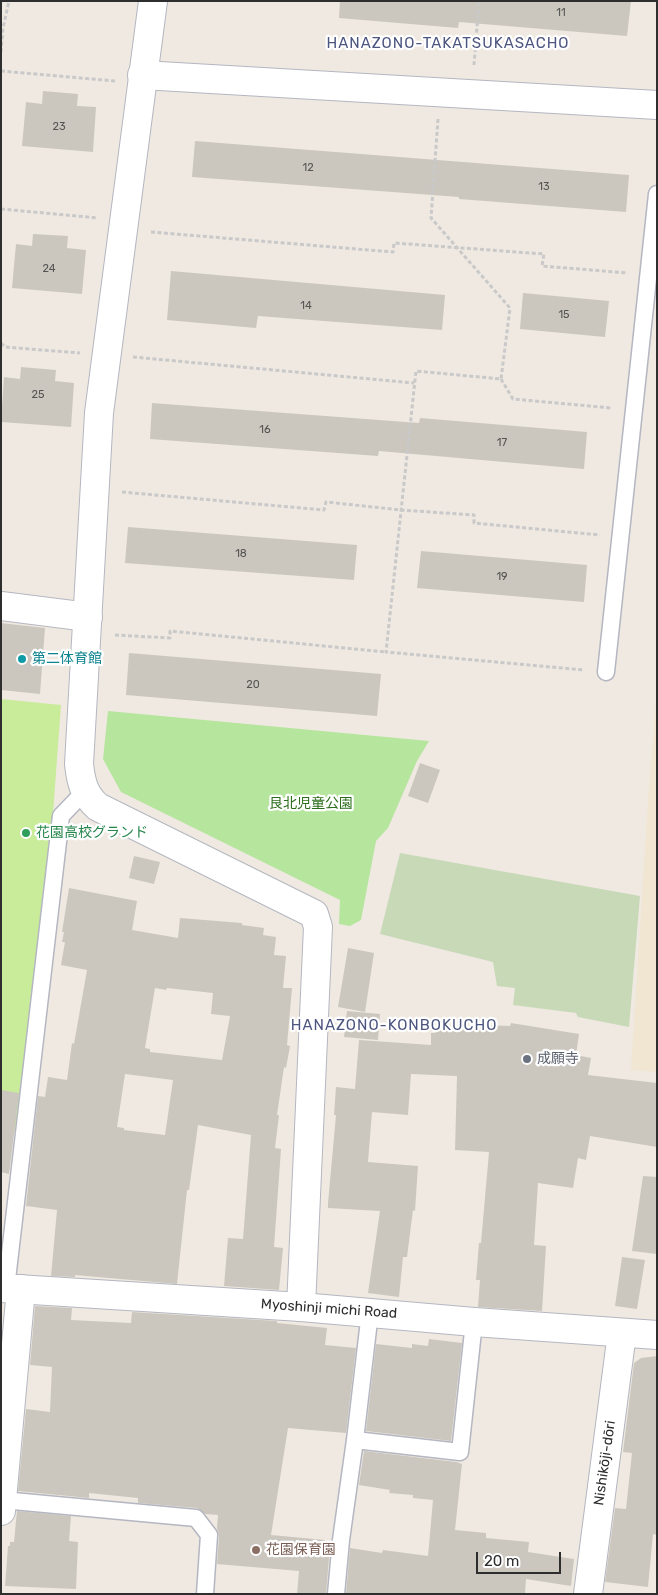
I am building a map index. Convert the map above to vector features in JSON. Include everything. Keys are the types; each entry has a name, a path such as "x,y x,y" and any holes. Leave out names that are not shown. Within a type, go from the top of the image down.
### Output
{"street":[{"path":"153,1 99,413 79,764 80,779 90,800 98,807 314,914 318,927 300,1307"},
{"path":"142,79 657,105"},
{"path":"1,606 87,625"},
{"path":"2,1506 9,1288"},
{"name":"Myoshinji michi Road","path":"9,1288 370,1312 474,1322 657,1335"},
{"name":"Nishikōji-dōri","path":"588,1594 622,1333"}],"lane":[{"path":"606,672 657,194"},
{"path":"9,1288 61,816 85,792"},
{"path":"336,1594 370,1312"},
{"path":"355,1440 460,1452 474,1322"},
{"path":"2,1506 196,1518 209,1535 206,1594"}],"path":[{"path":"1,52 3,28 9,1"},
{"path":"473,74 479,1"},
{"path":"1,71 142,79"},
{"path":"438,119 431,218 510,308 501,379 513,399 634,410"},
{"path":"1,209 123,225 393,252 394,243 544,254 542,266 648,275"},
{"path":"1,343 5,347 414,383"},
{"path":"386,652 416,371 501,379"},
{"path":"95,490 324,510 326,502 474,515 474,523 620,537"},
{"path":"87,625 170,638 170,631 606,672"}],"shaded area":[{"path":"657,692 657,1072 631,1070"}],"green space":[{"name":"花園高校グランド","path":"1,699 61,705 42,962 15,1131 1,1129"},
{"name":"艮北児童公園","path":"108,711 429,741 417,761 388,828 376,841 361,920 350,926 339,924 340,900 121,792 103,759"},
{"path":"400,853 640,896 629,1027 578,1017 576,1013 513,1005 515,988 497,986 493,962 380,934"}],"building":[{"path":"340,1 631,1 627,36 459,22 458,28 339,18"},
{"path":"43,91 78,94 77,106 96,107 93,152 22,146 26,102 42,104"},
{"path":"195,141 629,175 626,212 459,199 459,197 192,177"},
{"path":"33,234 68,236 67,248 86,250 82,294 12,288 16,244 32,246"},
{"path":"171,271 445,295 442,330 258,316 256,328 167,320"},
{"path":"523,293 609,301 605,337 520,329"},
{"path":"21,367 56,370 55,381 74,383 71,427 1,422 4,377 20,379"},
{"path":"152,403 419,423 420,418 587,432 584,469 379,451 378,456 150,439"},
{"path":"128,527 357,545 354,580 125,563"},
{"path":"421,551 587,565 584,602 417,588"},
{"name":"第二体育館","path":"1,623 45,628 40,694 1,690"},
{"path":"129,653 381,674 377,716 126,695"},
{"path":"420,763 440,770 428,803 408,796"},
{"path":"134,856 160,862 154,884 129,878"},
{"path":"69,888 137,901 132,930 178,938 180,918 242,923 242,925 264,928 263,935 276,937 274,955 286,956 283,988 292,988 287,1045 290,1046 286,1068 284,1067 277,1115 279,1115 275,1148 281,1149 274,1247 283,1248 279,1290 224,1286 228,1238 243,1239 251,1135 198,1125 189,1190 187,1190 177,1284 75,1275 75,1277 51,1276 57,1210 26,1206 38,1096 45,1097 48,1077 67,1080 72,1043 74,1044 87,970 61,965 65,942 62,942 64,932 62,932","holes":["155,988 213,993 211,1014 230,1016 222,1060 150,1052 150,1049 145,1048","125,1074 173,1080 165,1135 124,1130 124,1128 117,1127"]},
{"path":"348,948 374,953 365,1012 338,1007"},
{"path":"347,1011 380,1014 378,1040 344,1037"},
{"path":"511,1023 579,1034 576,1055 591,1058 588,1075 657,1083 657,1147 590,1136 586,1160 578,1158 573,1188 538,1183 534,1245 546,1246 542,1311 478,1307 480,1280 476,1280 489,1152 455,1150 457,1076 411,1074 408,1115 372,1112 368,1162 418,1166 415,1211 413,1210 407,1257 403,1257 399,1297 368,1293 380,1211 328,1208 336,1115 334,1115 336,1087 355,1089 359,1040 431,1045 431,1033 435,1033 436,1028 480,1030 481,1025 510,1026"},
{"path":"1,1090 19,1093 9,1174 1,1172"},
{"path":"643,1176 657,1177 657,1254 632,1251"},
{"path":"622,1257 645,1260 637,1309 615,1306"},
{"path":"35,1306 72,1308 71,1320 131,1323 132,1312 277,1321 277,1323 327,1328 325,1345 356,1348 346,1433 288,1428 271,1535 325,1540 324,1545 330,1546 326,1594 297,1594 299,1571 217,1564 218,1515 205,1514 197,1508 138,1503 138,1498 89,1493 89,1498 18,1491 26,1409 50,1412 52,1367 30,1365"},
{"path":"429,1339 462,1343 451,1441 366,1431 376,1344 412,1348 412,1344 428,1346"},
{"path":"657,1356 657,1535 653,1534 648,1587 605,1582 615,1508 626,1509 632,1453 623,1452 634,1363 641,1358"},
{"path":"364,1451 462,1464 455,1530 486,1533 486,1538 529,1542 528,1552 574,1559 571,1586 526,1579 525,1594 346,1594 350,1548 382,1553 383,1550 428,1556 433,1500 413,1498 413,1495 389,1493 390,1490 359,1485"},
{"path":"17,1511 71,1516 69,1541 78,1542 76,1589 5,1586 8,1546 10,1546 10,1542 14,1542"}],"place":[{"name":"第二体育館","path":"22,659"},
{"name":"花園高校グランド","path":"26,833"},
{"name":"成願寺","path":"527,1059"},
{"name":"花園保育園","path":"256,1550"}],"district":[{"name":"HANAZONO-TAKATSUKASACHO","path":"448,44"},
{"name":"HANAZONO-KONBOKUCHO","path":"394,1026"}]}
